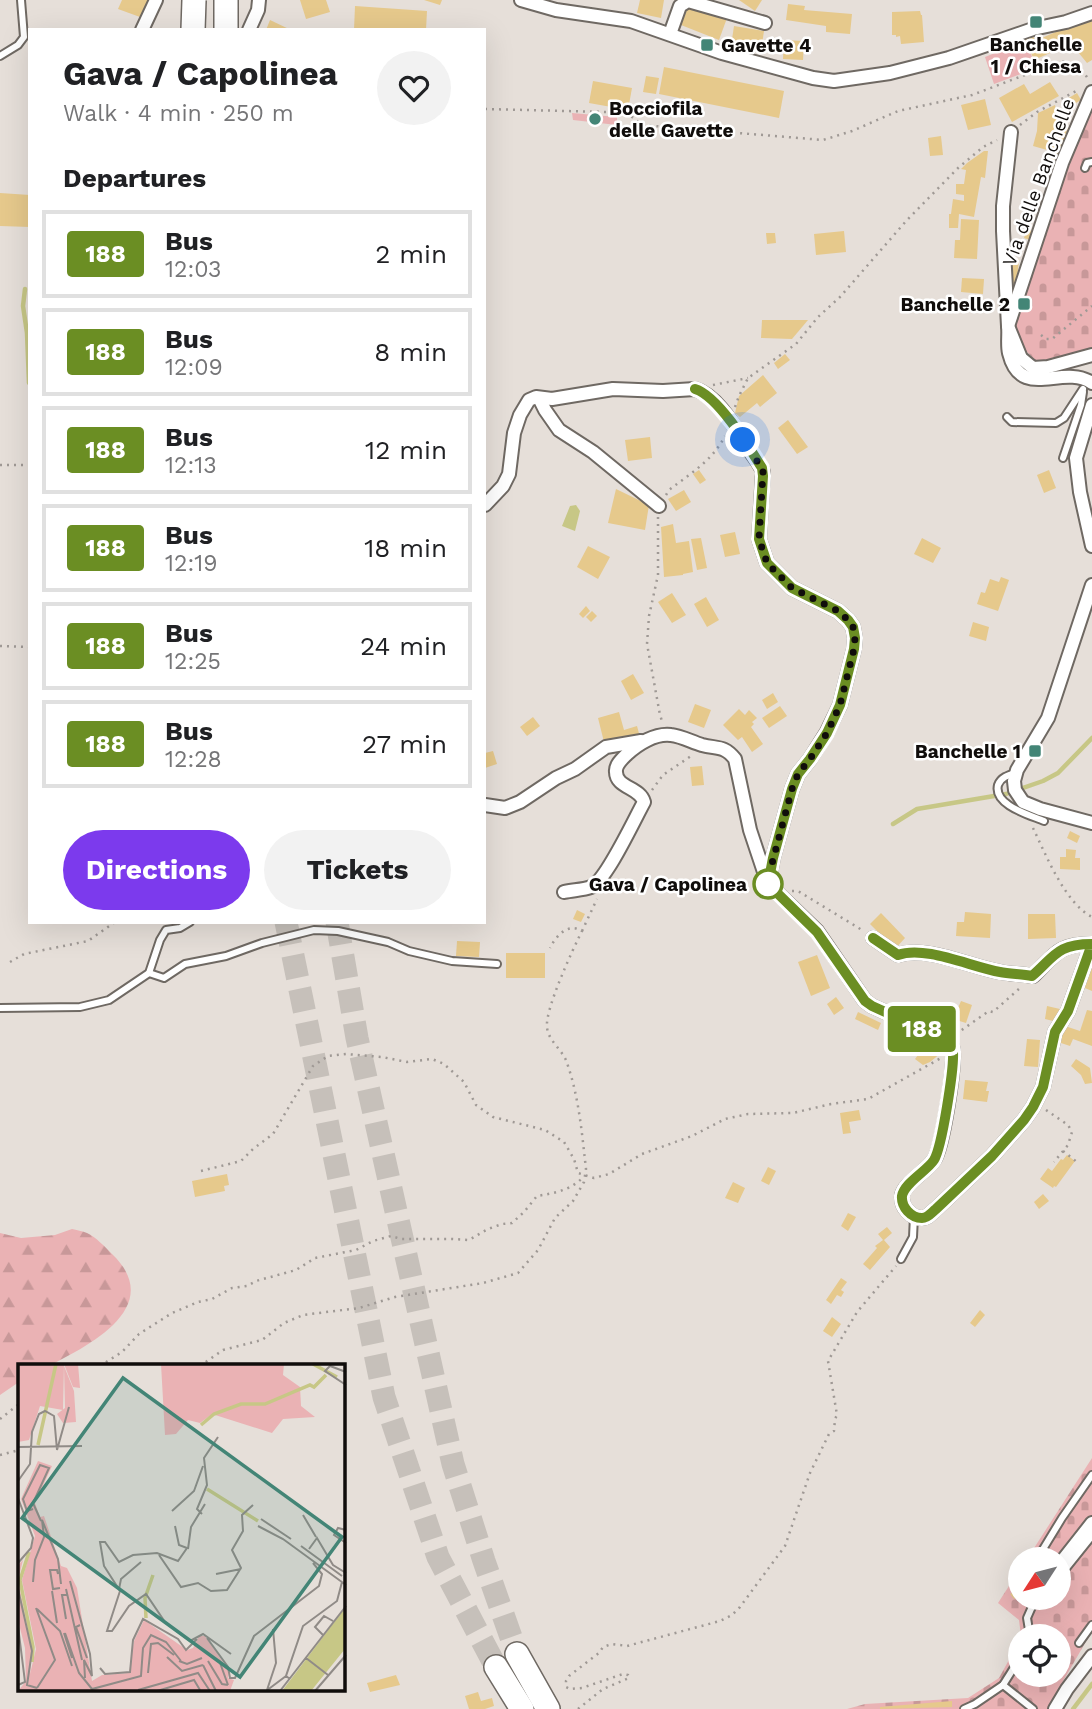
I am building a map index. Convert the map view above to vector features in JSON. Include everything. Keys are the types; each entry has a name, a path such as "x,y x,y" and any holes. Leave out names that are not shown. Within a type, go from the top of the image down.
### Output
{"highway":[{"path":"193,28 194,0"},
{"path":"226,0 226,28"},
{"path":"517,1654 548,1709"},
{"path":"496,1667 522,1709"}],"street":[{"path":"143,28 156,0"},
{"path":"186,28 202,0"},
{"path":"250,28 258,10 259,0"},
{"path":"521,0 556,10 631,21 722,53 813,78 834,81 890,74 1092,13"},
{"path":"670,34 680,6 688,1 729,5 733,14 765,23"},
{"name":"Via delle Banchelle","path":"1085,383 1072,376 1035,380 1025,377 1015,368 1009,352 1008,326 1087,89"},
{"path":"1011,132 1003,206 1008,326 1021,358 1033,368 1048,367 1092,355"},
{"path":"486,504 503,486 509,474 514,433 529,400 613,389 695,389 710,398 731,422 762,468 759,539 767,563 792,588 838,611 853,627 855,638 840,705 827,733 798,774 792,789 773,858 772,888"},
{"path":"539,398 559,430 593,452 659,506"},
{"path":"1092,405 1076,458 1080,492 1092,546"},
{"path":"1092,585 1048,718 1014,781 1023,802 1092,822"},
{"path":"486,805 505,808 520,802 606,747 669,734 729,751 735,759 750,830 772,888 817,932 865,1001 951,1047 942,1136 936,1157 905,1188 902,1195 904,1207 908,1212 921,1218 928,1216 992,1156 1033,1107 1043,1087 1055,1032 1068,1011 1092,944 1076,944 1062,949 1032,976 999,972 939,956 906,952 898,955 873,938"},
{"path":"564,892 591,887 597,883 644,802 640,793 618,779 615,769 621,760 647,740"},
{"path":"1071,1550 1092,1523"},
{"path":"1055,1709 1092,1656"}],"lane":[{"path":"0,56 18,45 24,37 21,0"},
{"path":"1085,168 1087,163 1092,162"},
{"path":"1007,418 1012,422 1056,423 1064,418 1085,383"},
{"path":"1063,458 1081,405 1085,383"},
{"path":"1016,773 1000,780 998,792 1003,802 1044,821"},
{"path":"0,1008 80,1007 109,1000 149,973 166,930 187,924"},
{"path":"149,973 164,978 185,964 226,956 262,943 314,930 338,931 380,940 409,951 453,961 497,964"},
{"path":"901,1259 913,1237 914,1216"},
{"path":"1044,1547 1092,1475"},
{"path":"1071,1562 1092,1536"},
{"path":"1079,1643 1092,1625"},
{"path":"964,1709 975,1707 1003,1685 1008,1677"},
{"path":"1003,1685 1033,1709"}],"path":[{"path":"486,109 606,112 631,116 642,125 823,140 898,111 972,95 1062,61 1073,64 1088,77 1087,89 1037,112 1011,132 983,147 958,168 907,220 796,344 748,378 695,389"},
{"path":"1041,335 1052,339 1092,306"},
{"path":"731,422 738,396 748,378"},
{"path":"669,734 660,715 647,644 649,616 658,575 659,506 669,490 702,466 719,449 725,435"},
{"path":"0,466 28,465"},
{"path":"0,646 28,647"},
{"path":"644,802 663,775 705,746"},
{"path":"1018,810 1029,820 1071,898 1092,917"},
{"path":"772,888 798,891 873,938"},
{"path":"10,962 24,954 88,941 112,924"},
{"path":"203,1364 223,1350 262,1340 284,1323 303,1315 359,1308 395,1297 483,1283 518,1273 538,1250 555,1217 573,1200 584,1182 585,1163 573,1081 566,1058 549,1036 546,1024 558,987 582,931 572,928 556,937 550,948"},
{"path":"201,1171 241,1161 273,1134 313,1066 328,1056 346,1054 407,1062 432,1059 444,1064 464,1082 476,1105 493,1117 545,1130 564,1142 574,1159 576,1170 581,1175 594,1178 609,1174 642,1154 692,1136 724,1119 748,1114 793,1113 868,1099 951,1047 957,1033 993,1012 1032,976"},
{"path":"1033,1107 1054,1114 1071,1128 1071,1138 1054,1162"},
{"path":"1063,1151 1077,1162"},
{"path":"103,1364 122,1352 139,1334 172,1313 212,1299 232,1288 247,1286 296,1270 315,1258 356,1250 391,1236 401,1239 470,1240 488,1229 512,1223 537,1196 559,1193 584,1176"},
{"path":"578,1709 603,1689 629,1678 623,1674 582,1688 566,1687 569,1676 603,1647 612,1644 627,1646 720,1622 740,1607 780,1554 810,1473 829,1434 834,1431 837,1415 828,1361 857,1312 901,1259"},
{"path":"0,1419 18,1404"},
{"path":"0,1455 18,1450"}],"green space":[{"path":"1025,41 1037,68 994,84 985,57"},
{"path":"1092,98 1092,352 1037,362 1023,348 1014,329 1016,312"},
{"name":"Bocciofila delle Gavette","path":"572,113 617,117 617,125 573,120"},
{"path":"72,1229 94,1237 125,1269 130,1284 130,1298 125,1310 115,1322 90,1343 52,1364 18,1364 18,1383 0,1395 0,1233 21,1238 55,1235"},
{"path":"1092,1458 1092,1631 1071,1667 1071,1624 1020,1624 1019,1620 998,1603 1008,1588 1008,1610 1071,1610 1071,1547 1035,1547"},
{"path":"1008,1662 1008,1687 1060,1687 1047,1709 847,1709 865,1704 968,1698 999,1678"}],"shaded area":[{"path":"576,505 580,511 575,531 562,526 570,506"}],"building":[{"path":"122,0 148,0 140,17 118,9"},
{"path":"300,0 326,0 330,12 306,19"},
{"path":"424,0 442,0 440,5"},
{"path":"640,0 664,0 661,18 637,13"},
{"path":"739,0 762,0 755,11"},
{"path":"689,4 727,18 719,40 681,25"},
{"path":"788,4 805,6 804,10 852,14 850,34 826,32 826,26 786,20"},
{"path":"355,6 427,11 426,28 354,28"},
{"path":"920,11 924,42 901,44 900,36 892,35 892,12"},
{"path":"1092,16 1092,60 1087,63 1078,52 1083,48 1080,40 1034,60 1025,39 1033,35 1035,41"},
{"path":"270,20 287,28 267,28"},
{"path":"734,26 764,31 761,51 731,46"},
{"path":"784,40 804,41 803,60 783,59"},
{"path":"664,67 784,91 779,118 659,94"},
{"path":"646,76 659,78 656,94 643,92"},
{"path":"593,81 632,88 628,110 589,103"},
{"path":"1050,82 1059,96 1012,122 999,98 1024,84 1030,94"},
{"path":"1077,93 1081,100 1066,109 1062,102"},
{"path":"985,99 991,125 968,130 961,105"},
{"path":"1055,105 1057,115 1047,150 1033,146 1038,113"},
{"path":"1060,125 1068,128 1055,166 1046,163"},
{"path":"941,136 943,155 930,156 928,138"},
{"path":"984,151 988,151 985,178 981,177 974,217 959,214 958,228 949,228 953,199 964,201 964,195 956,194 956,184 964,184 966,170 961,169"},
{"path":"0,193 28,195 28,227 0,226"},
{"path":"961,219 979,220 977,259 954,258 955,240 960,240"},
{"path":"1027,229 1036,232 1033,241 1024,238"},
{"path":"844,231 846,252 816,255 814,234"},
{"path":"766,233 775,233 776,243 767,244"},
{"path":"1007,258 1019,259 1016,293 1007,292"},
{"path":"962,278 984,279 983,294 961,292"},
{"path":"762,320 808,320 792,339 761,338"},
{"path":"785,354 790,360 778,369 774,363"},
{"path":"763,375 777,393 760,407 757,403 740,417 735,413 739,396"},
{"path":"788,420 808,447 797,454 778,428"},
{"path":"650,437 652,458 628,461 625,440"},
{"path":"699,470 706,480 700,484 693,474"},
{"path":"1049,470 1056,488 1044,493 1037,475"},
{"path":"616,489 649,505 645,530 608,523"},
{"path":"684,490 691,502 676,511 668,499"},
{"path":"673,524 676,543 689,541 693,572 664,577 661,527"},
{"path":"735,532 740,554 725,557 720,535"},
{"path":"701,538 707,568 697,570 691,539"},
{"path":"922,538 941,548 933,563 914,554"},
{"path":"588,546 610,557 598,579 577,567"},
{"path":"1001,577 1009,580 998,611 977,604 990,579 999,582"},
{"path":"672,593 686,615 672,623 658,602"},
{"path":"706,597 719,620 707,627 694,604"},
{"path":"586,606 590,611 583,618 579,614"},
{"path":"592,611 597,616 591,622 586,617"},
{"path":"973,622 989,627 986,641 969,636"},
{"path":"633,674 644,693 631,700 621,681"},
{"path":"773,693 778,702 767,709 762,700"},
{"path":"695,704 711,710 704,728 688,722"},
{"path":"780,706 787,716 769,728 762,718"},
{"path":"739,709 745,715 749,710 757,718 751,727 763,744 752,752 742,737 738,740 723,725"},
{"path":"619,712 624,730 637,726 640,737 624,741 623,736 604,742 598,718"},
{"path":"533,717 540,726 527,736 520,727"},
{"path":"493,751 497,764 486,768 486,753"},
{"path":"702,766 704,785 692,786 690,767"},
{"path":"1070,831 1080,836 1077,843 1067,838"},
{"path":"1066,849 1076,850 1075,858 1080,858 1080,870 1060,869 1060,857 1066,857"},
{"path":"577,910 585,914 581,922 573,919"},
{"path":"965,912 991,914 990,938 956,936 957,922 964,922"},
{"path":"881,913 905,938 895,949 870,924"},
{"path":"1028,914 1055,914 1056,938 1028,939"},
{"path":"457,941 480,942 479,957 456,956"},
{"path":"506,953 545,953 545,978 506,978"},
{"path":"1092,954 1092,991 1080,986"},
{"path":"817,955 830,988 811,996 798,962"},
{"path":"836,997 844,1008 834,1015 827,1004"},
{"path":"961,1001 972,1005 966,1023 937,1014 940,1003 958,1008"},
{"path":"1047,1006 1060,1009 1057,1022 1045,1019"},
{"path":"1087,1010 1092,1011 1092,1046 1073,1039 1070,1046 1055,1041 1062,1025 1080,1031"},
{"path":"858,1012 881,1023 878,1030 855,1019"},
{"path":"1027,1039 1040,1040 1038,1067 1024,1066"},
{"path":"929,1040 937,1047 940,1044 946,1049 923,1065 915,1059"},
{"path":"1076,1059 1090,1068 1092,1083 1085,1084 1081,1075 1071,1066"},
{"path":"965,1080 988,1082 987,1102 963,1099"},
{"path":"859,1110 861,1120 849,1122 851,1133 843,1134 840,1113"},
{"path":"1067,1155 1075,1161 1056,1187 1053,1188 1040,1179 1048,1168 1052,1171"},
{"path":"768,1167 776,1171 769,1185 761,1181"},
{"path":"227,1174 229,1185 224,1186 225,1191 195,1197 192,1181"},
{"path":"733,1182 745,1188 738,1203 725,1198"},
{"path":"1043,1194 1049,1201 1039,1209 1034,1202"},
{"path":"848,1213 856,1217 848,1231 841,1226"},
{"path":"887,1227 892,1233 884,1240 890,1247 870,1270 863,1264 877,1248 875,1246 883,1240 878,1234"},
{"path":"841,1278 847,1282 841,1290 844,1292 841,1297 837,1295 831,1304 826,1300"},
{"path":"980,1310 985,1315 975,1327 970,1323"},
{"path":"832,1317 841,1324 832,1337 823,1331"},
{"path":"396,1675 400,1685 370,1692 367,1683"},
{"path":"478,1692 481,1701 492,1698 494,1706 469,1709 465,1696"},
{"path":"952,1701 952,1707 880,1709 880,1707"}],"waterway":[{"path":"25,289 23,306 28,358"},
{"path":"893,824 917,809 1006,794 1043,781 1058,773 1092,738"},
{"path":"1073,1709 1092,1684"}],"tunnel":[{"path":"286,924 384,1397 438,1557 496,1667"},
{"path":"337,924 357,1038 453,1464 517,1654"}],"bus line":[{"name":"188","path":"695,389 705,394 722,411 762,468 758,530 760,546 767,563 792,588 838,611 853,627 854,649 840,705 827,733 798,774 768,884 817,932 865,1001 945,1039 952,1047 942,1136 936,1157 905,1188 902,1195 904,1207 908,1212 921,1218 928,1216 992,1156 1033,1107 1043,1087 1055,1032 1068,1011 1092,944 1076,944 1062,949 1032,976 999,972 939,956 906,952 898,955 873,938"}],"place":[{"name":"Banchelle 1 / Chiesa","path":"1036,22"},
{"name":"Gavette 4","path":"707,45"},
{"name":"Bocciofila delle Gavette","path":"595,119"},
{"name":"Banchelle 2","path":"1024,304"},
{"name":"Banchelle 1","path":"1035,751"},
{"name":"Gava / Capolinea","path":"768,884"}],"route":[{"path":"743,440 763,472 758,530 760,546 767,563 792,588 838,611 853,627 855,638 840,705 827,733 798,774 792,789 768,884"}]}
